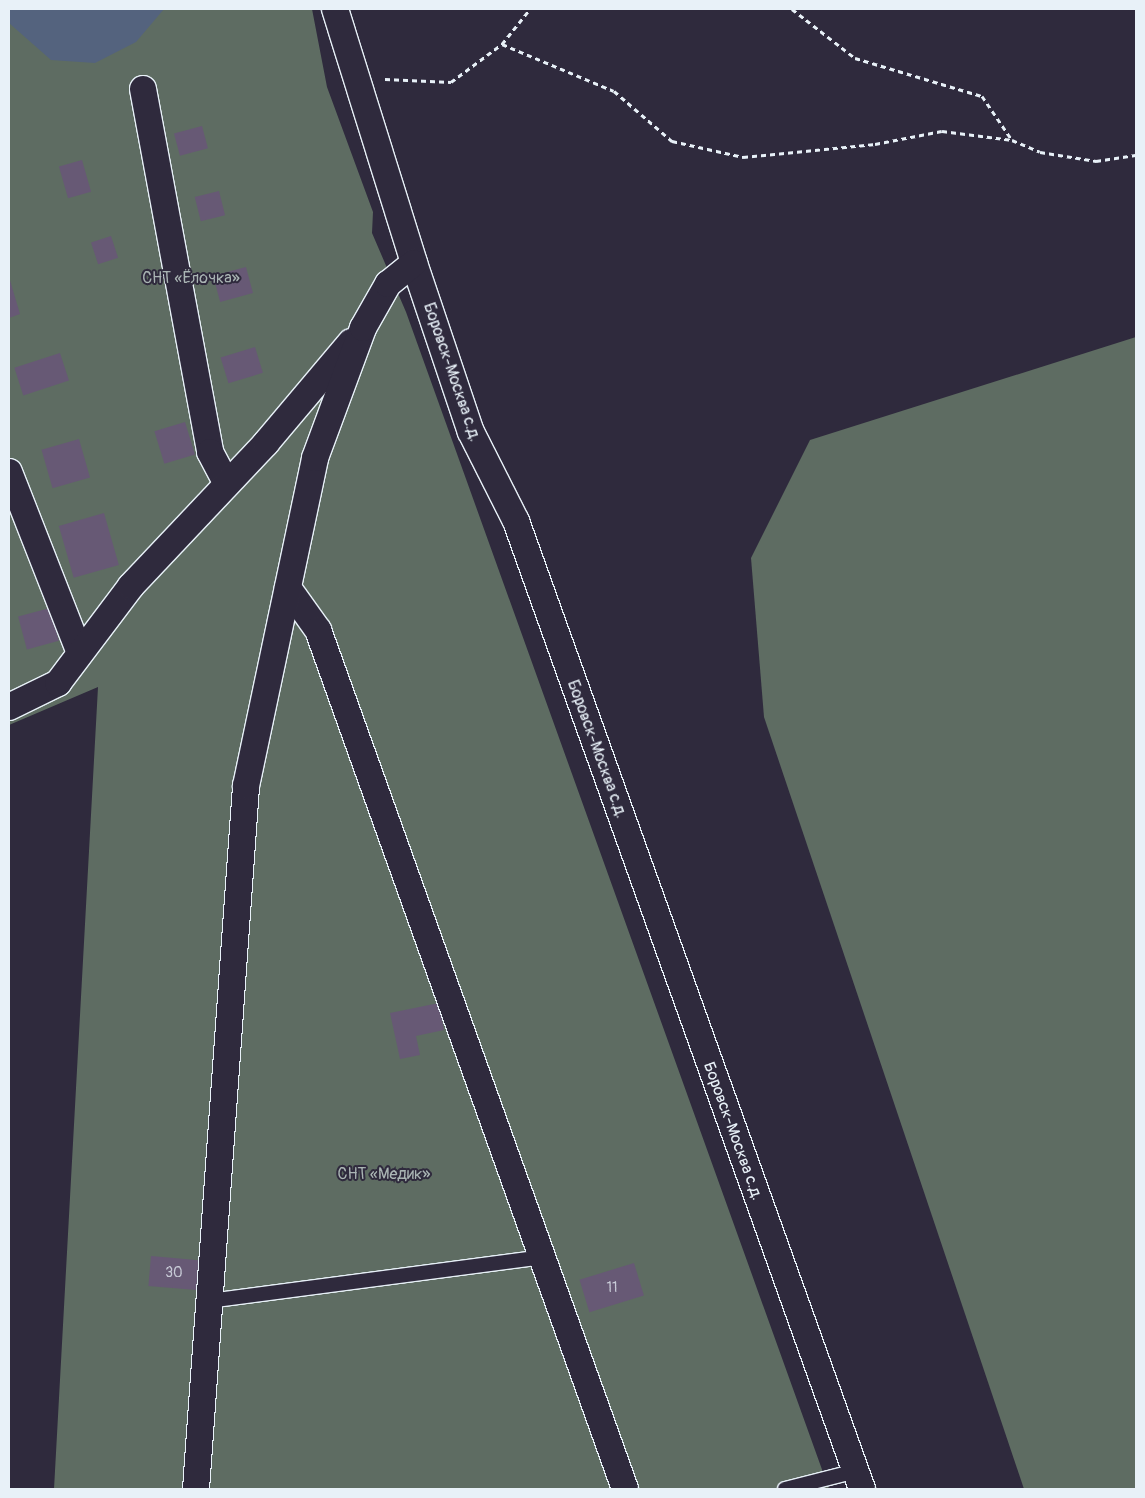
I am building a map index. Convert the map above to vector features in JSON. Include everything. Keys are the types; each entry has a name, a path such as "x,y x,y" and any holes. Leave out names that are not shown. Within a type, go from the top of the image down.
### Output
{"street":[{"name":"Боровск-Москва с.д.","path":"335,9 414,263 471,432 516,521 859,1480"},
{"path":"142,89 210,452 227,484"},
{"path":"196,1489 246,786 315,458 363,328 388,284 414,263"},
{"path":"9,707 58,682 131,586 266,443 363,328"},
{"path":"9,472 80,653"},
{"path":"288,588 318,630 625,1489"}],"lane":[{"path":"209,1301 542,1256"},
{"path":"785,1489 859,1480"}],"path":[{"path":"356,78 451,82 502,44 530,9"},
{"path":"792,9 855,58 982,96 1012,140"},
{"path":"502,44 614,92 672,141 743,158 875,144 942,131 1012,140 1040,152 1096,161 1136,155"}],"green space":[{"name":"СНТ «Медик»","path":"9,9 312,9 327,87 373,212 372,233 406,312 829,1489 54,1489 98,687 9,725"},
{"path":"1136,337 1136,1489 1024,1489 764,717 751,558 810,440"}],"water":[{"path":"9,9 164,9 136,42 95,63 51,60 9,23"}],"building":[{"path":"202,126 208,148 180,156 174,134"},
{"path":"82,160 91,192 68,198 59,167"},
{"path":"219,191 225,215 201,221 195,197"},
{"path":"111,236 118,258 98,264 91,242"},
{"path":"246,267 253,293 220,302 213,276"},
{"path":"9,277 20,314 9,318"},
{"path":"255,347 263,373 228,383 221,358"},
{"path":"60,353 69,381 23,395 14,368"},
{"path":"185,422 195,455 164,464 154,431"},
{"path":"79,439 90,477 53,488 42,450"},
{"path":"104,513 119,565 74,578 59,526"},
{"path":"50,608 59,641 27,649 18,617"},
{"path":"439,1003 444,1030 416,1036 420,1055 400,1059 390,1013"},
{"path":"151,1256 199,1260 196,1290 148,1286"},
{"path":"634,1263 644,1296 589,1312 579,1280"}],"park label":[{"name":"СНТ «Ёлочка»","path":"191,278"}]}
